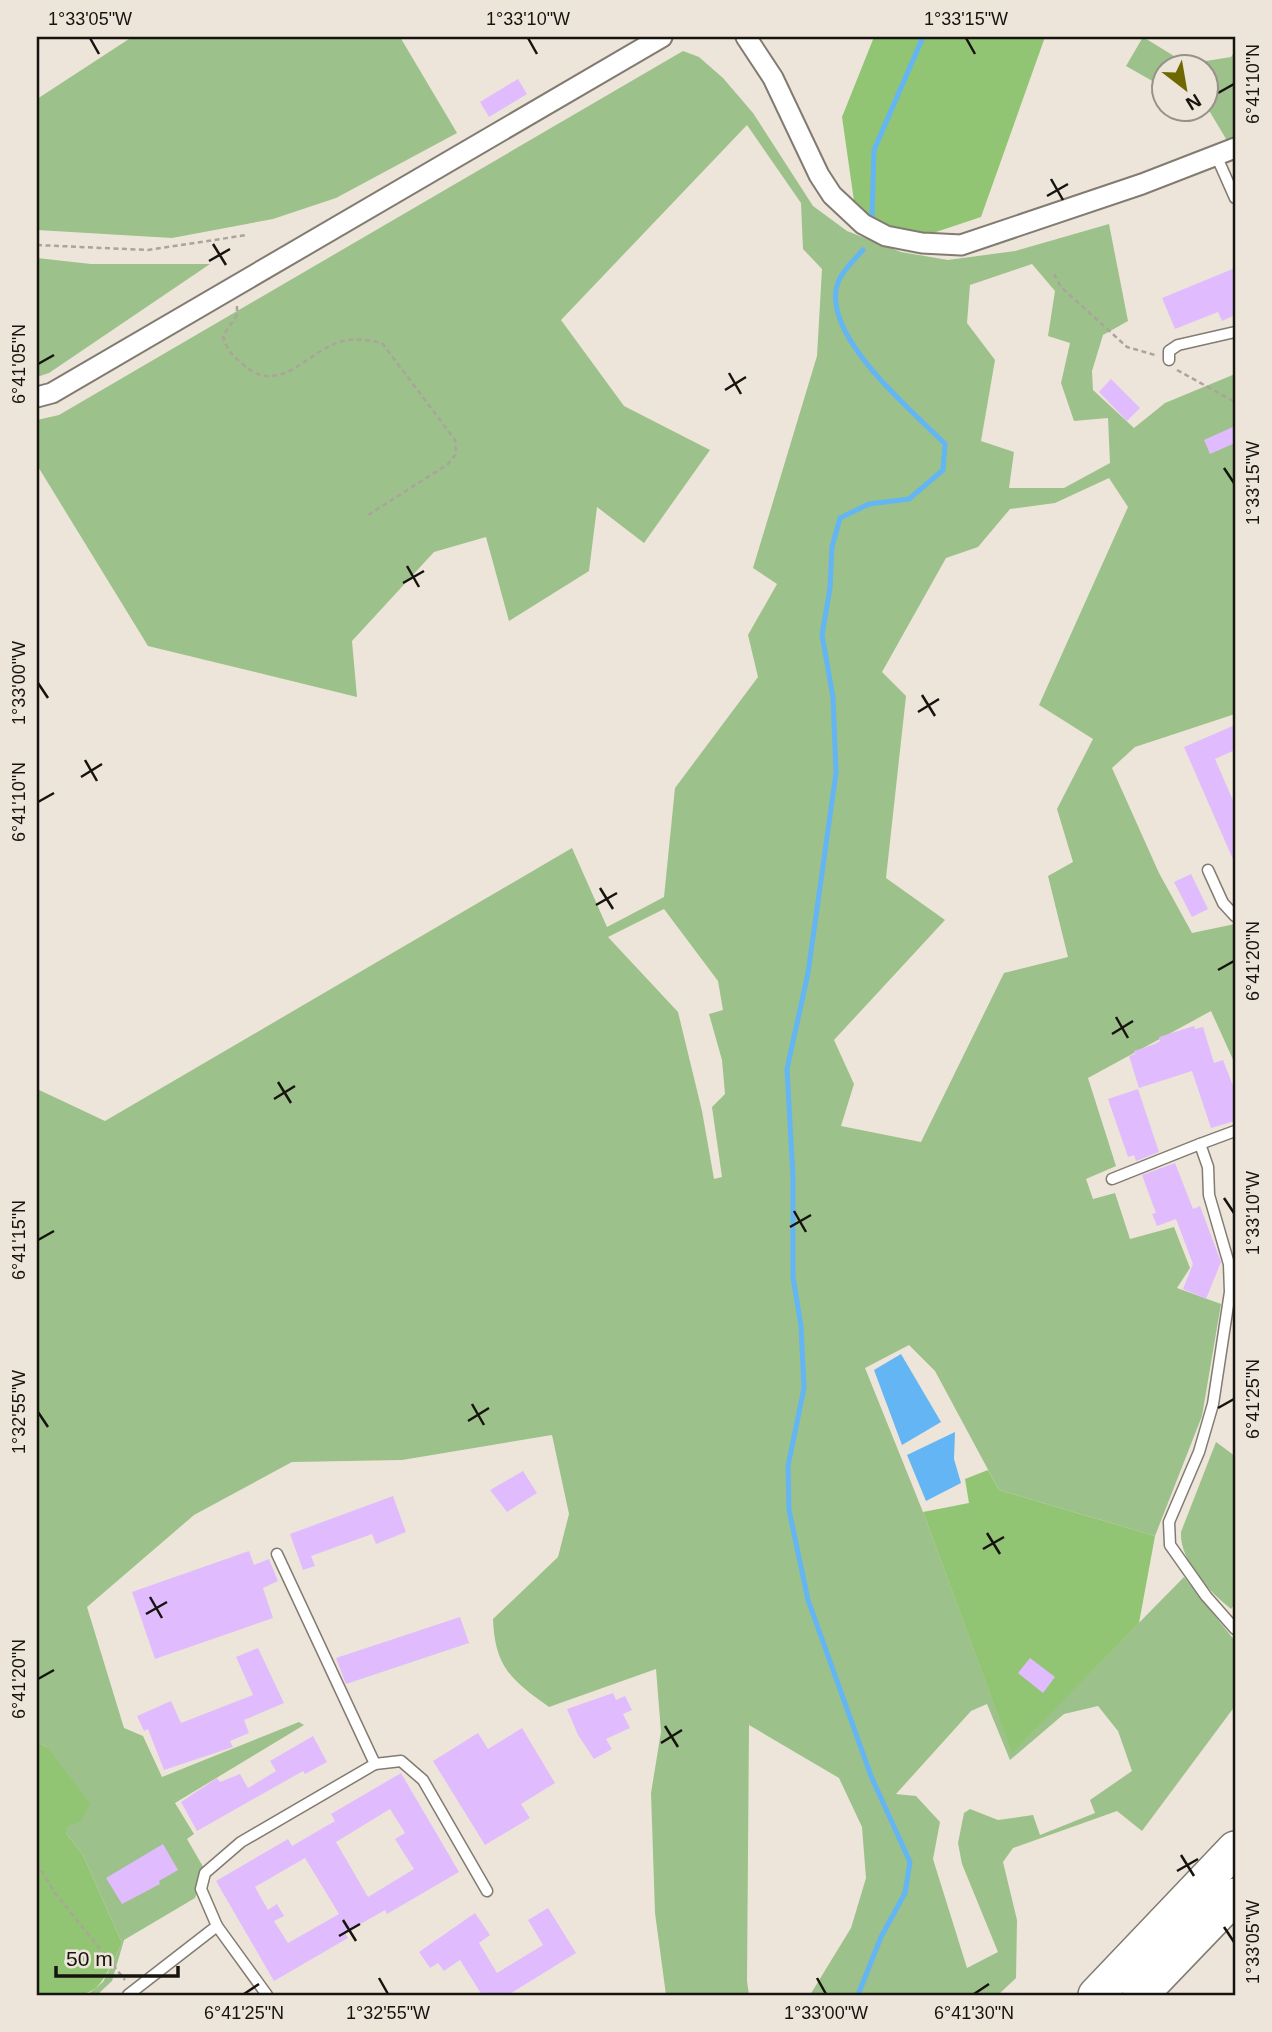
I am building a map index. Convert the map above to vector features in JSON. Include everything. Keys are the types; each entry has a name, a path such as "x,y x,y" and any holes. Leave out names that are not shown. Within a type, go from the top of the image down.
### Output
{"highway":[{"path":"1096,1995 1235,1849"},
{"path":"1140,1995 1235,1896"}],"street":[{"path":"37,397 52,393 662,37"},
{"path":"746,37 773,78 819,175 832,195 863,224 886,236 922,243 961,245 1142,184 1235,148"}],"lane":[{"path":"1216,155 1235,198"},
{"path":"1169,360 1169,351 1178,345 1235,332"},
{"path":"1208,870 1223,903 1235,916"},
{"path":"1112,1179 1235,1130"},
{"path":"1200,1144 1208,1167 1209,1195 1229,1264 1230,1292 1213,1404 1199,1452 1170,1521 1170,1545 1206,1596 1235,1629"},
{"path":"277,1554 375,1765"},
{"path":"267,1995 217,1926 201,1889 205,1873 241,1842 375,1765 401,1761 423,1780 487,1891"},
{"path":"131,1993 217,1926"}],"path":[{"path":"37,245 148,250 247,235"},
{"path":"1054,274 1061,286 1127,346 1169,360 1177,371 1235,402"},
{"path":"238,285 237,316 223,336 226,350 254,374 272,376 290,372 342,341 367,340 382,343 455,440 456,454 448,464 365,517"},
{"path":"37,1863 55,1893 131,1993"}],"green space":[{"path":"132,37 400,37 457,133 336,198 273,219 172,238 37,230 37,99"},
{"path":"874,37 1045,37 981,217 927,235 878,224 854,201 842,117"},
{"path":"1143,37 1167,52 1150,52 1150,80 1126,66"},
{"path":"683,51 699,57 723,78 753,113 813,206 847,231 901,252 948,260 1015,251 1109,224 1128,321 1103,335 1092,371 1093,390 1134,428 1165,403 1235,374 1235,714 1135,747 1112,768 1159,873 1192,933 1235,924 1235,1064 1211,1011 1088,1078 1116,1166 1086,1179 1093,1199 1115,1193 1130,1239 1174,1227 1190,1268 1177,1288 1221,1304 1202,1416 1155,1536 999,1490 935,1371 909,1345 865,1368 923,1512 1012,1752 1184,1577 1235,1641 1235,1706 1142,1831 1117,1811 1013,1848 1003,1862 1017,1920 1016,1978 998,1995 810,1995 851,1928 866,1878 862,1827 839,1778 749,1725 749,1995 666,1995 655,1913 651,1793 661,1732 656,1669 549,1707 524,1689 508,1671 497,1649 494,1635 493,1619 558,1557 569,1514 552,1435 402,1460 292,1462 194,1515 87,1607 124,1728 143,1736 162,1777 299,1722 304,1725 175,1803 194,1834 187,1839 205,1870 195,1898 124,1940 112,1981 97,1995 87,1995 103,1982 122,1943 83,1855 66,1833 47,1747 37,1742 37,1089 105,1121 572,848 607,927 664,897 675,788 758,677 748,635 777,584 753,568 817,356 822,269 803,249 801,203 747,125 561,320 624,406 710,450 644,543 597,507 589,571 509,621 486,537 434,552 352,641 357,697 148,646 37,465 37,420 59,415","holes":["1032,264 1055,291 1048,336 1070,343 1061,383 1074,421 1108,418 1110,463 1064,488 1009,488 1014,452 981,441 995,360 967,323 970,285","1109,478 1128,507 1039,705 1093,739 1057,809 1073,862 1048,876 1068,957 1004,973 921,1142 841,1126 854,1084 834,1040 945,920 886,878 906,696 882,672 946,558 978,547 1010,509 1055,503","664,909 718,981 723,1010 709,1014 722,1060 725,1094 712,1107 722,1177 714,1179 702,1111 678,1012 608,937","987,1704 1010,1760 1064,1714 1098,1706 1118,1731 1132,1771 1090,1800 1095,1813 1040,1835 1033,1815 998,1820 970,1809 964,1813 958,1843 962,1864 998,1952 967,1968 933,1859 940,1822 916,1796 896,1794 971,1711"]},
{"path":"1235,51 1235,141 1229,144 1216,122 1220,122 1220,59 1231,57"},
{"path":"37,258 91,264 210,264 49,373 37,377"},
{"path":"1216,1442 1235,1456 1235,1604 1231,1609 1197,1575 1185,1554 1181,1532"},
{"path":"988,1470 999,1490 1155,1536 1139,1623 1012,1753 923,1512 969,1503 965,1479"},
{"path":"37,1742 47,1747 90,1803 81,1821 67,1826 66,1833 83,1855 122,1943 99,1985 84,1994 37,1995"}],"water":[{"path":"901,1354 941,1422 902,1445 874,1370"},
{"path":"955,1432 954,1459 961,1483 926,1501 907,1455"}],"building":[{"path":"518,79 527,94 489,117 480,102"},
{"path":"1235,268 1235,315 1222,321 1218,312 1175,329 1162,298"},
{"path":"1111,379 1140,408 1127,421 1099,392"},
{"path":"1235,426 1235,443 1210,454 1204,440"},
{"path":"1235,725 1235,750 1215,759 1235,805 1235,864 1184,747"},
{"path":"1191,874 1208,909 1192,917 1174,882"},
{"path":"1194,1026 1195,1029 1203,1027 1214,1063 1223,1060 1235,1091 1235,1121 1211,1128 1192,1071 1139,1088 1129,1056 1135,1054 1134,1051 1160,1041 1159,1037"},
{"path":"1138,1089 1159,1152 1136,1161 1134,1155 1128,1157 1108,1099"},
{"path":"1175,1163 1193,1209 1200,1206 1221,1262 1206,1299 1183,1289 1193,1264 1176,1219 1157,1226 1152,1214 1156,1213 1142,1175"},
{"path":"523,1471 537,1493 507,1512 490,1490"},
{"path":"393,1496 406,1532 376,1544 372,1534 311,1556 315,1566 303,1570 290,1534"},
{"path":"249,1551 254,1565 269,1559 278,1581 263,1588 273,1618 155,1659 132,1592"},
{"path":"460,1617 469,1643 346,1684 336,1658"},
{"path":"258,1648 284,1703 244,1720 249,1733 230,1741 233,1747 164,1770 148,1729 144,1731 137,1716 171,1701 181,1723 253,1695 236,1657"},
{"path":"1030,1658 1055,1677 1043,1693 1018,1673"},
{"path":"613,1693 616,1700 625,1696 632,1710 623,1714 630,1728 606,1739 612,1749 594,1759 578,1735 567,1709"},
{"path":"522,1728 555,1783 521,1804 530,1818 485,1845 433,1761 478,1733 488,1749"},
{"path":"313,1736 327,1762 305,1774 303,1771 197,1831 181,1802 217,1778 220,1782 240,1774 248,1788 276,1771 270,1761"},
{"path":"401,1773 459,1872 387,1914 385,1910 345,1933 348,1938 274,1981 216,1881 288,1839 292,1846 335,1821 331,1814","holes":["390,1809 405,1833 395,1839 414,1869 368,1897 336,1842","305,1858 339,1914 288,1943 274,1921 284,1916 277,1904 268,1910 255,1887"]},
{"path":"163,1844 178,1870 159,1881 160,1884 122,1904 106,1878"},
{"path":"548,1908 576,1953 508,1995 482,1995 460,1960 444,1971 438,1963 430,1968 419,1952 475,1913 490,1935 479,1943 497,1973 543,1945 528,1920"}],"waterway":[{"path":"872,216 874,150 923,37"},
{"path":"858,1995 881,1937 905,1893 910,1862 871,1776 808,1600 789,1510 788,1466 804,1388 801,1326 793,1277 793,1177 787,1069 808,973 836,773 833,697 822,635 830,588 832,547 840,518 869,504 909,499 943,470 945,444 871,369 841,323 836,301 839,280 863,250"}]}
